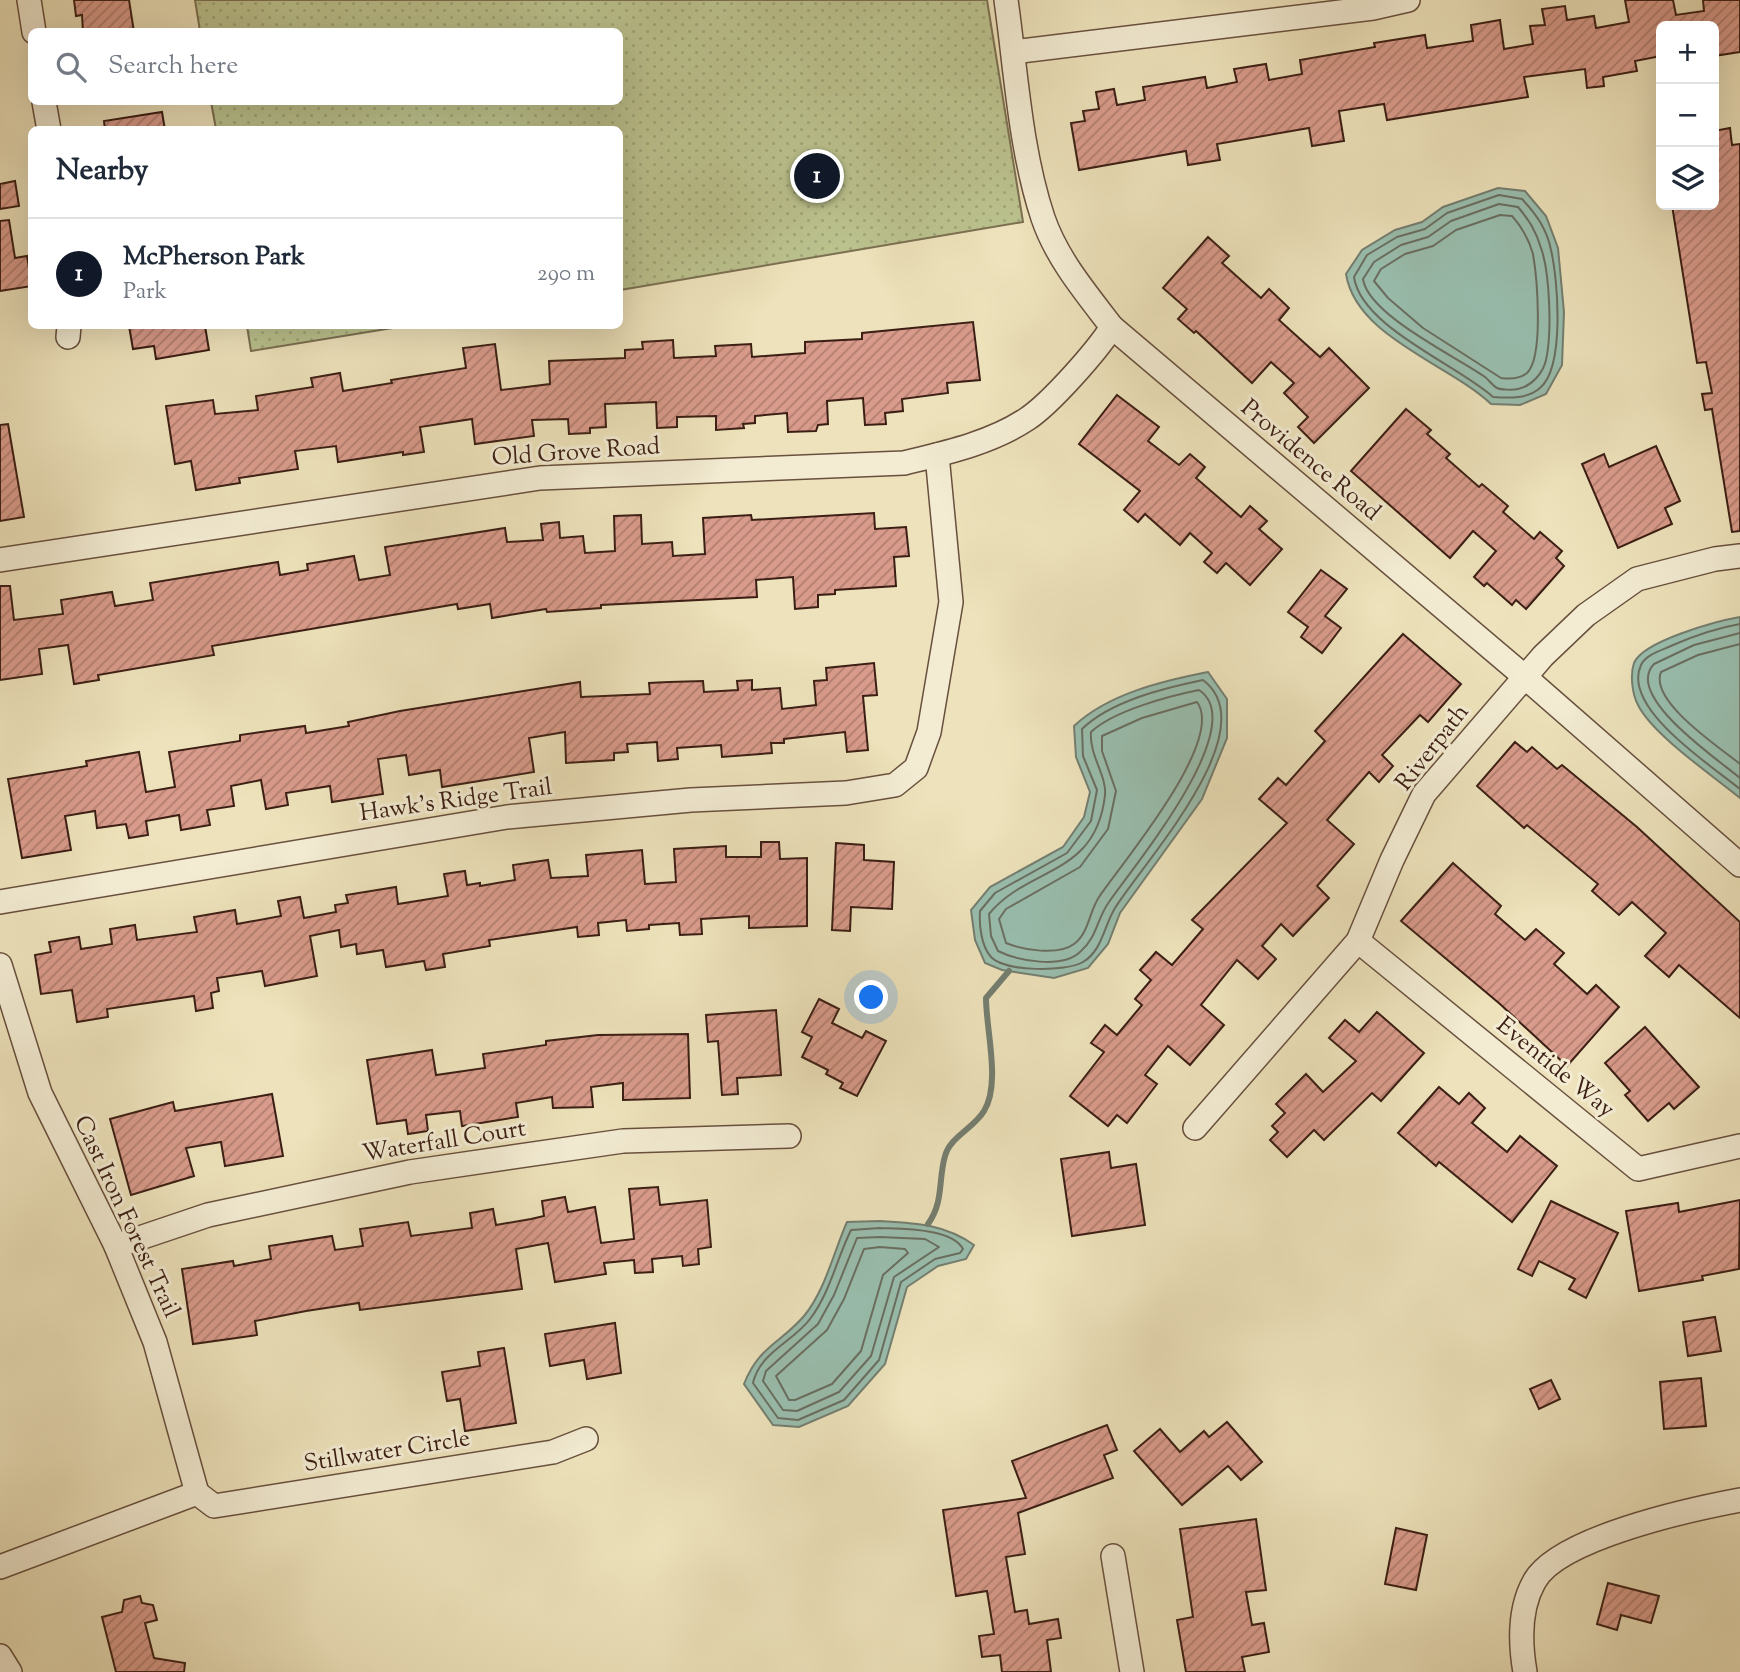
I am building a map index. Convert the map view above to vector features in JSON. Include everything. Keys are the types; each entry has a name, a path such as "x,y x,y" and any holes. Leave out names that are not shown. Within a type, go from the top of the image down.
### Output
{"street":[{"path":"29,0 32,28"},
{"name":"Providence Road","path":"1006,0 1029,156 1043,219 1066,266 1112,327 1525,677 1740,865"},
{"path":"1013,52 1373,8 1408,0"},
{"path":"45,105 48,126"},
{"name":"Old Grove Road","path":"0,560 540,478 904,463 960,450 1028,419 1097,350 1112,327"},
{"name":"Hawk's Ridge Trail","path":"0,902 507,817 691,800 846,793 895,785 916,768 929,732 951,603 937,456"},
{"name":"Riverpath","path":"1195,1128 1358,941 1392,860 1424,794 1525,677 1586,615 1637,579 1715,559 1740,556"},
{"name":"Eventide Way","path":"1358,941 1638,1169 1740,1146"},
{"name":"Cast Iron Forest Trail","path":"0,965 40,1093 116,1246 155,1342 197,1493"},
{"name":"Waterfall Court","path":"116,1246 208,1215 410,1172 623,1142 789,1136"},
{"name":"Stillwater Circle","path":"197,1493 214,1506 553,1452 586,1439"},
{"path":"0,1566 197,1493"},
{"path":"1525,1672 1521,1647 1522,1622 1533,1583 1546,1566 1606,1535 1685,1510 1740,1500"},
{"path":"1113,1556 1132,1672"},
{"path":"0,1656 10,1672"}],"green space":[{"path":"195,0 987,0 1023,222 623,289 623,126 215,126 212,105 623,105 623,28 200,28"},
{"path":"247,329 387,329 251,351"}],"water":[{"path":"1498,188 1525,191 1546,216 1558,248 1564,312 1562,365 1546,394 1520,405 1491,404 1406,348 1367,315 1353,296 1346,274 1362,250 1395,230 1422,222 1443,207"},
{"path":"1740,617 1740,798 1656,729 1638,705 1632,678 1634,663 1651,647 1682,633"},
{"path":"1208,672 1227,699 1227,738 1202,799 1120,913 1108,944 1088,968 1054,978 1002,970 985,963 975,940 971,910 990,887 1063,847 1084,817 1090,792 1076,757 1074,726 1103,705 1136,690"},
{"path":"880,1221 941,1229 974,1245 966,1259 938,1266 907,1287 885,1364 848,1406 799,1427 773,1425 744,1384 750,1371 756,1361 804,1316 811,1306 847,1222"}],"building":[{"path":"74,0 129,0 133,28 83,28 82,15 76,16"},
{"path":"1625,0 1673,0 1676,15 1704,11 1703,0 1740,0 1740,52 1719,55 1719,21 1656,21 1656,57 1635,61 1637,71 1603,77 1604,86 1587,88 1585,69 1524,77 1528,97 1387,120 1384,104 1339,111 1344,141 1312,146 1309,128 1217,144 1220,160 1188,165 1186,151 1079,170 1071,123 1085,121 1083,111 1099,109 1096,92 1114,89 1117,105 1145,100 1143,87 1205,77 1207,88 1237,82 1234,69 1266,64 1269,80 1302,74 1300,60 1375,47 1374,43 1425,35 1427,48 1473,41 1471,25 1500,20 1504,49 1533,44 1530,26 1545,25 1542,9 1565,6 1567,20 1594,16 1596,28 1629,22"},
{"path":"162,112 164,126 105,126 104,121"},
{"path":"1730,128 1732,145 1740,144 1740,531 1732,532 1712,409 1705,410 1702,394 1712,393 1706,362 1697,363 1673,210 1719,210 1719,130"},
{"path":"15,181 19,206 0,209 0,184"},
{"path":"9,220 15,258 27,256 28,287 0,291 0,221"},
{"path":"1208,237 1229,256 1222,263 1261,298 1269,289 1289,308 1279,320 1320,357 1329,348 1369,388 1314,443 1298,427 1308,417 1284,393 1294,383 1271,362 1252,383 1196,331 1194,333 1178,319 1187,309 1163,288"},
{"path":"973,322 980,380 947,383 948,393 902,399 903,411 885,413 886,424 865,425 863,398 827,401 828,424 818,425 816,431 788,432 787,413 755,416 755,423 743,424 744,428 716,430 716,416 677,417 677,427 657,428 656,402 605,404 606,427 590,428 590,433 569,434 568,419 532,420 534,436 475,444 472,419 420,427 424,452 403,455 403,452 338,462 336,446 295,451 298,469 239,478 240,483 196,490 191,461 175,464 166,406 213,400 215,414 258,410 256,396 313,387 311,378 340,373 343,391 392,383 391,380 466,368 463,348 495,344 501,390 550,384 549,361 625,358 625,350 643,349 642,342 673,340 674,358 716,356 715,346 751,344 752,357 805,353 805,342 862,339 862,333"},
{"path":"130,329 206,329 209,350 156,359 154,346 133,349"},
{"path":"1117,395 1159,427 1148,441 1179,465 1190,454 1205,467 1196,478 1241,517 1250,506 1267,521 1259,529 1282,549 1250,585 1226,563 1217,573 1204,562 1212,553 1190,533 1180,545 1145,514 1138,522 1124,510 1140,491 1079,444"},
{"path":"1406,409 1431,430 1427,434 1450,454 1446,458 1479,487 1482,484 1508,506 1503,512 1534,539 1540,532 1562,551 1556,558 1564,566 1526,609 1516,600 1512,605 1487,583 1484,586 1474,577 1496,551 1473,531 1450,558 1351,471"},
{"path":"8,424 24,517 0,521 0,425"},
{"path":"1656,446 1680,501 1665,508 1672,524 1618,548 1582,464 1604,454 1609,467"},
{"path":"874,513 875,529 906,527 909,556 894,557 896,586 835,590 835,594 818,595 818,607 795,609 793,577 756,580 757,597 601,605 601,608 547,612 546,609 492,618 490,604 458,609 457,604 212,646 214,655 98,675 99,680 74,684 68,645 39,649 42,674 0,680 0,586 10,586 14,620 63,614 61,600 112,592 115,606 153,600 150,583 278,562 280,575 308,570 307,564 354,556 359,580 390,575 385,547 505,528 507,542 543,540 541,524 559,522 560,538 583,536 585,553 615,551 614,516 641,515 642,544 672,542 673,556 705,554 703,518 751,515 752,520"},
{"path":"1321,570 1347,589 1325,616 1341,628 1322,653 1301,637 1308,627 1288,612"},
{"path":"1403,634 1461,684 1428,722 1420,715 1382,755 1393,766 1379,782 1369,772 1327,820 1354,844 1317,886 1329,898 1293,936 1281,924 1262,946 1276,959 1258,979 1237,960 1201,1005 1224,1025 1190,1065 1168,1046 1145,1075 1157,1084 1127,1123 1117,1115 1108,1126 1070,1096 1104,1052 1091,1043 1105,1025 1117,1035 1142,1005 1135,999 1151,980 1140,970 1156,952 1172,965 1203,929 1192,920 1287,823 1259,799 1278,778 1286,785 1325,741 1315,731"},
{"path":"874,663 877,695 863,696 868,750 847,752 845,732 784,739 784,743 771,743 772,753 722,757 721,745 677,748 678,759 658,761 657,742 627,744 628,752 614,753 614,760 566,763 565,732 529,738 534,772 442,787 440,770 409,775 406,755 378,759 383,794 332,802 330,786 286,793 288,805 266,809 261,780 231,786 234,806 207,810 210,825 181,830 179,815 146,821 148,835 129,838 126,824 97,828 95,811 65,816 71,850 22,858 8,779 87,766 86,761 139,752 146,792 175,787 169,752 240,741 240,735 305,726 306,733 349,726 348,722 400,711 580,682 581,697 650,694 649,683 669,682 703,681 704,692 738,690 737,681 752,680 752,690 780,688 782,709 816,705 814,681 827,680 826,668"},
{"path":"1515,742 1527,752 1532,747 1557,769 1562,765 1637,827 1740,922 1740,1018 1679,965 1669,977 1645,956 1666,933 1632,902 1619,915 1592,891 1598,884 1527,825 1524,828 1477,786"},
{"path":"761,842 779,842 780,859 807,858 807,926 749,928 749,916 701,919 702,934 680,935 679,923 649,925 649,929 627,931 626,920 598,923 599,935 578,937 577,927 489,940 490,946 443,954 445,967 426,970 424,961 386,967 383,950 357,954 356,944 341,947 339,930 310,936 317,976 265,986 262,971 217,978 219,991 211,993 213,1008 196,1011 194,996 107,1009 108,1017 77,1022 72,990 41,994 35,955 51,952 49,942 79,937 81,949 112,944 110,929 135,925 137,940 197,932 194,917 235,910 237,924 281,916 278,901 300,897 304,918 336,912 335,905 348,903 346,895 396,887 398,904 448,896 444,874 465,871 467,885 480,883 480,886 515,880 513,865 548,860 551,878 588,876 586,855 642,850 645,884 676,882 674,849 726,846 726,857 761,857"},
{"path":"836,843 864,845 864,860 894,862 892,909 851,907 850,931 832,930"},
{"path":"1453,863 1501,906 1495,914 1525,940 1536,929 1564,953 1554,964 1587,994 1596,985 1619,1007 1567,1066 1500,1004 1401,921"},
{"path":"819,999 839,1009 832,1023 862,1038 866,1031 886,1041 857,1096 840,1088 843,1083 826,1074 828,1070 802,1057 812,1037 802,1032"},
{"path":"776,1010 781,1075 737,1078 738,1094 722,1095 718,1041 708,1042 706,1015"},
{"path":"1377,1012 1424,1053 1381,1101 1372,1093 1324,1140 1314,1130 1287,1157 1270,1140 1278,1132 1272,1126 1285,1113 1276,1104 1306,1074 1323,1092 1356,1061 1329,1038 1345,1020 1359,1032"},
{"path":"1645,1027 1699,1087 1674,1109 1669,1103 1648,1121 1625,1095 1630,1091 1605,1063"},
{"path":"688,1034 690,1098 623,1100 623,1083 591,1087 593,1107 553,1108 552,1097 516,1103 518,1117 462,1126 460,1111 426,1115 428,1131 408,1134 406,1120 377,1124 367,1060 432,1050 436,1075 485,1068 483,1054 546,1045 546,1041 598,1035"},
{"path":"1439,1087 1459,1104 1469,1093 1485,1108 1472,1123 1507,1152 1520,1136 1557,1166 1512,1222 1439,1162 1436,1166 1398,1133"},
{"path":"272,1094 283,1156 225,1166 221,1142 186,1148 194,1176 131,1195 110,1119 173,1102 175,1111"},
{"path":"1109,1152 1111,1168 1136,1164 1145,1225 1072,1236 1061,1159"},
{"path":"658,1187 660,1205 707,1200 711,1247 698,1249 699,1264 683,1266 682,1256 652,1259 653,1272 635,1273 634,1260 604,1263 606,1274 555,1282 548,1243 516,1249 522,1289 360,1310 359,1303 306,1311 255,1321 257,1335 193,1344 182,1269 233,1261 234,1266 271,1259 269,1246 332,1236 335,1250 363,1246 360,1229 408,1222 411,1236 472,1228 470,1213 493,1209 496,1225 531,1219 544,1216 542,1201 565,1197 568,1212 595,1207 601,1243 634,1239 629,1189"},
{"path":"1740,1200 1739,1269 1702,1276 1703,1280 1639,1291 1626,1211 1678,1203 1679,1212"},
{"path":"1551,1201 1618,1233 1586,1298 1569,1289 1575,1279 1539,1261 1532,1276 1518,1269"},
{"path":"1715,1317 1721,1351 1688,1356 1683,1322"},
{"path":"615,1323 621,1373 587,1379 584,1360 550,1366 545,1334"},
{"path":"504,1348 516,1423 465,1431 460,1399 447,1401 442,1372 480,1366 478,1352"},
{"path":"1701,1378 1706,1426 1664,1429 1660,1382"},
{"path":"1551,1380 1560,1399 1539,1409 1530,1389"},
{"path":"1227,1422 1262,1462 1241,1480 1228,1466 1182,1505 1134,1451 1160,1429 1180,1452 1204,1431 1209,1437"},
{"path":"1107,1425 1117,1450 1104,1455 1113,1478 1018,1513 1025,1554 1006,1557 1015,1612 1027,1610 1029,1624 1058,1619 1061,1638 1047,1640 1051,1672 1002,1672 1000,1655 982,1657 979,1636 994,1634 987,1591 956,1596 943,1510 1026,1498 1012,1461"},
{"path":"1256,1519 1266,1590 1246,1592 1252,1625 1264,1623 1269,1652 1242,1657 1245,1672 1186,1672 1177,1620 1193,1617 1180,1529"},
{"path":"1396,1528 1427,1535 1416,1590 1385,1584"},
{"path":"1608,1583 1659,1596 1651,1623 1621,1615 1617,1630 1597,1624"},
{"path":"140,1596 142,1603 153,1605 157,1620 145,1623 154,1658 185,1663 184,1672 116,1672 102,1617 122,1612 124,1600"}],"waterway":[{"path":"928,1224 936,1207 948,1149 980,1117 989,1100 992,1072 986,998 1009,971"}],"place":[{"name":"McPherson Park","path":"817,176"}]}
